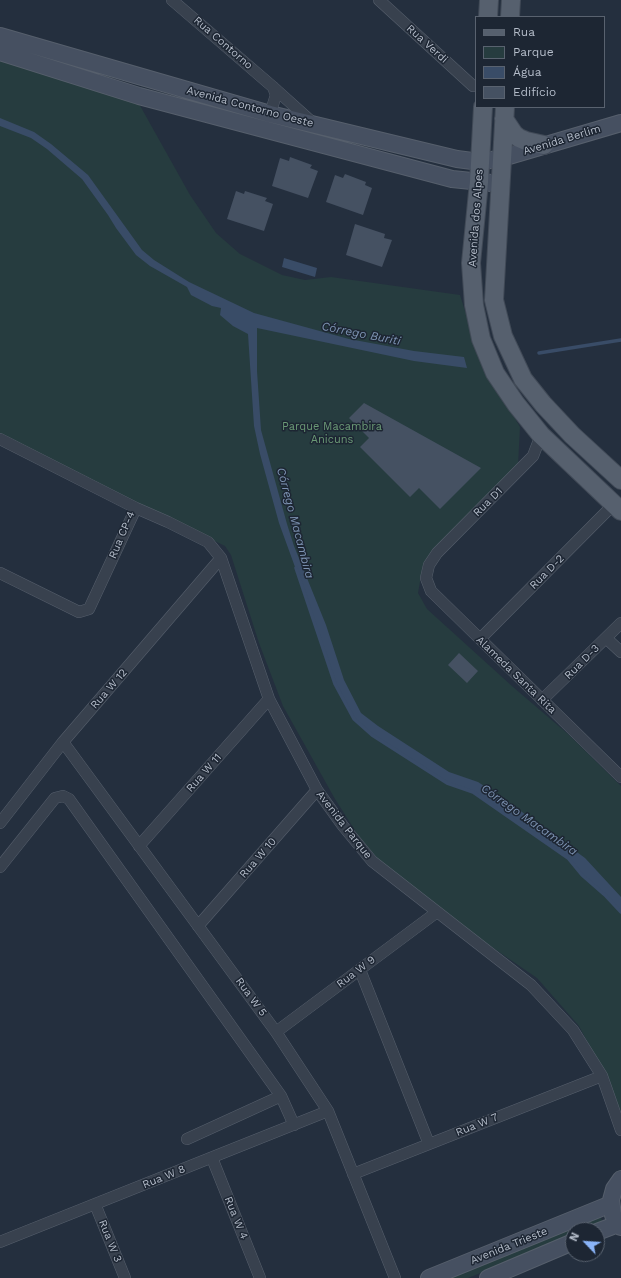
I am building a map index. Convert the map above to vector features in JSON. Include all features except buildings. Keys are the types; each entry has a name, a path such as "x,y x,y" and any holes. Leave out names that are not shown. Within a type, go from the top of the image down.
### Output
{"main road":[{"path":"488,16 490,0"},
{"path":"510,16 511,0"},
{"name":"Avenida Contorno Oeste","path":"0,36 270,114 456,160 480,162 502,158"},
{"name":"Avenida Contorno Oeste","path":"0,52 138,96 452,179 501,184"},
{"path":"138,96 142,77"},
{"name":"Avenida dos Alpes","path":"483,108 479,182 471,263 474,305 481,339 495,373 516,404 541,435 617,508"},
{"path":"504,113 514,134 519,138 544,145"},
{"name":"Avenida dos Alpes","path":"504,113 494,300 502,336 523,379 539,399 572,435 621,480"},
{"name":"Avenida Berlim","path":"502,158 621,123"},
{"path":"605,1230 620,1225 613,1215 611,1204 614,1189 621,1179"},
{"name":"Avenida Trieste","path":"429,1278 611,1204"},
{"name":"Avenida Trieste","path":"488,1278 565,1245"}],"street":[{"name":"Rua Contorno","path":"172,0 314,124"},
{"name":"Rua Verdi","path":"380,0 473,86 475,86"},
{"path":"270,114 276,95 273,87"},
{"name":"Rua D1","path":"429,566 437,553 533,456 541,435"},
{"name":"Rua CP-4","path":"0,439 136,508 89,609 79,612 0,573"},
{"name":"Avenida Parque","path":"136,508 208,542 221,558 269,699 317,790 372,862 531,985 573,1030 602,1076 621,1130"},
{"name":"Rua D-2","path":"480,639 617,508"},
{"name":"Rua W 12","path":"0,823 63,742 221,558"},
{"name":"Alameda Santa Rita","path":"429,566 426,578 431,591 621,777"},
{"name":"Rua D-3","path":"542,700 621,623"},
{"path":"606,638 621,652"},
{"name":"Rua W 11","path":"139,846 269,699"},
{"name":"Rua W 5","path":"63,742 276,1032 328,1112 395,1278"},
{"name":"Rua W 10","path":"198,926 317,790"},
{"path":"0,867 55,798 63,796 69,799 281,1096 294,1125"},
{"name":"Rua W 9","path":"276,1032 437,912"},
{"path":"360,970 429,1144"},
{"name":"Rua W 7","path":"353,1174 602,1076"},
{"path":"187,1139 281,1096"},
{"name":"Rua W 8","path":"0,1242 328,1112"},
{"name":"Rua W 4","path":"212,1158 260,1278"},
{"name":"Rua W 3","path":"95,1204 126,1278"}],"green space":[{"name":"Parque Macambira Anicuns","path":"0,59 138,102 190,195 216,233 240,254 282,275 305,280 331,277 460,295 473,336 491,377 520,427 518,465 423,565 418,593 427,609 513,687 568,734 621,786 621,1112 605,1075 579,1026 537,978 435,908 398,878 365,846 335,799 283,706 259,643 231,555 225,546 0,436"},
{"path":"600,1216 603,1222 585,1222"},
{"path":"565,1230 565,1239 468,1278 446,1278"}],"water":[{"path":"0,118 34,132 51,144 88,175 142,250 154,260 189,282 254,313 349,339 414,351 464,357 467,368 414,361 257,328 257,371 261,430 287,524 294,546 326,625 344,680 361,713 378,726 449,772 478,782 507,801 585,858 621,897 621,912 606,896 582,875 568,858 473,792 447,783 373,735 354,719 335,684 279,523 260,454 254,426 248,334 233,326 220,315 221,308 212,306 191,295 187,287 150,266 136,255 82,179 47,149 31,138 0,126"},
{"path":"284,258 317,268 315,277 282,267"}],"waterway":[{"name":"Córrego Buriti","path":"539,353 621,340"},
{"name":"Córrego Macambira","path":"296,568 335,684 354,719 372,735 447,783 473,792 568,858 582,875 606,896 621,912"}]}
